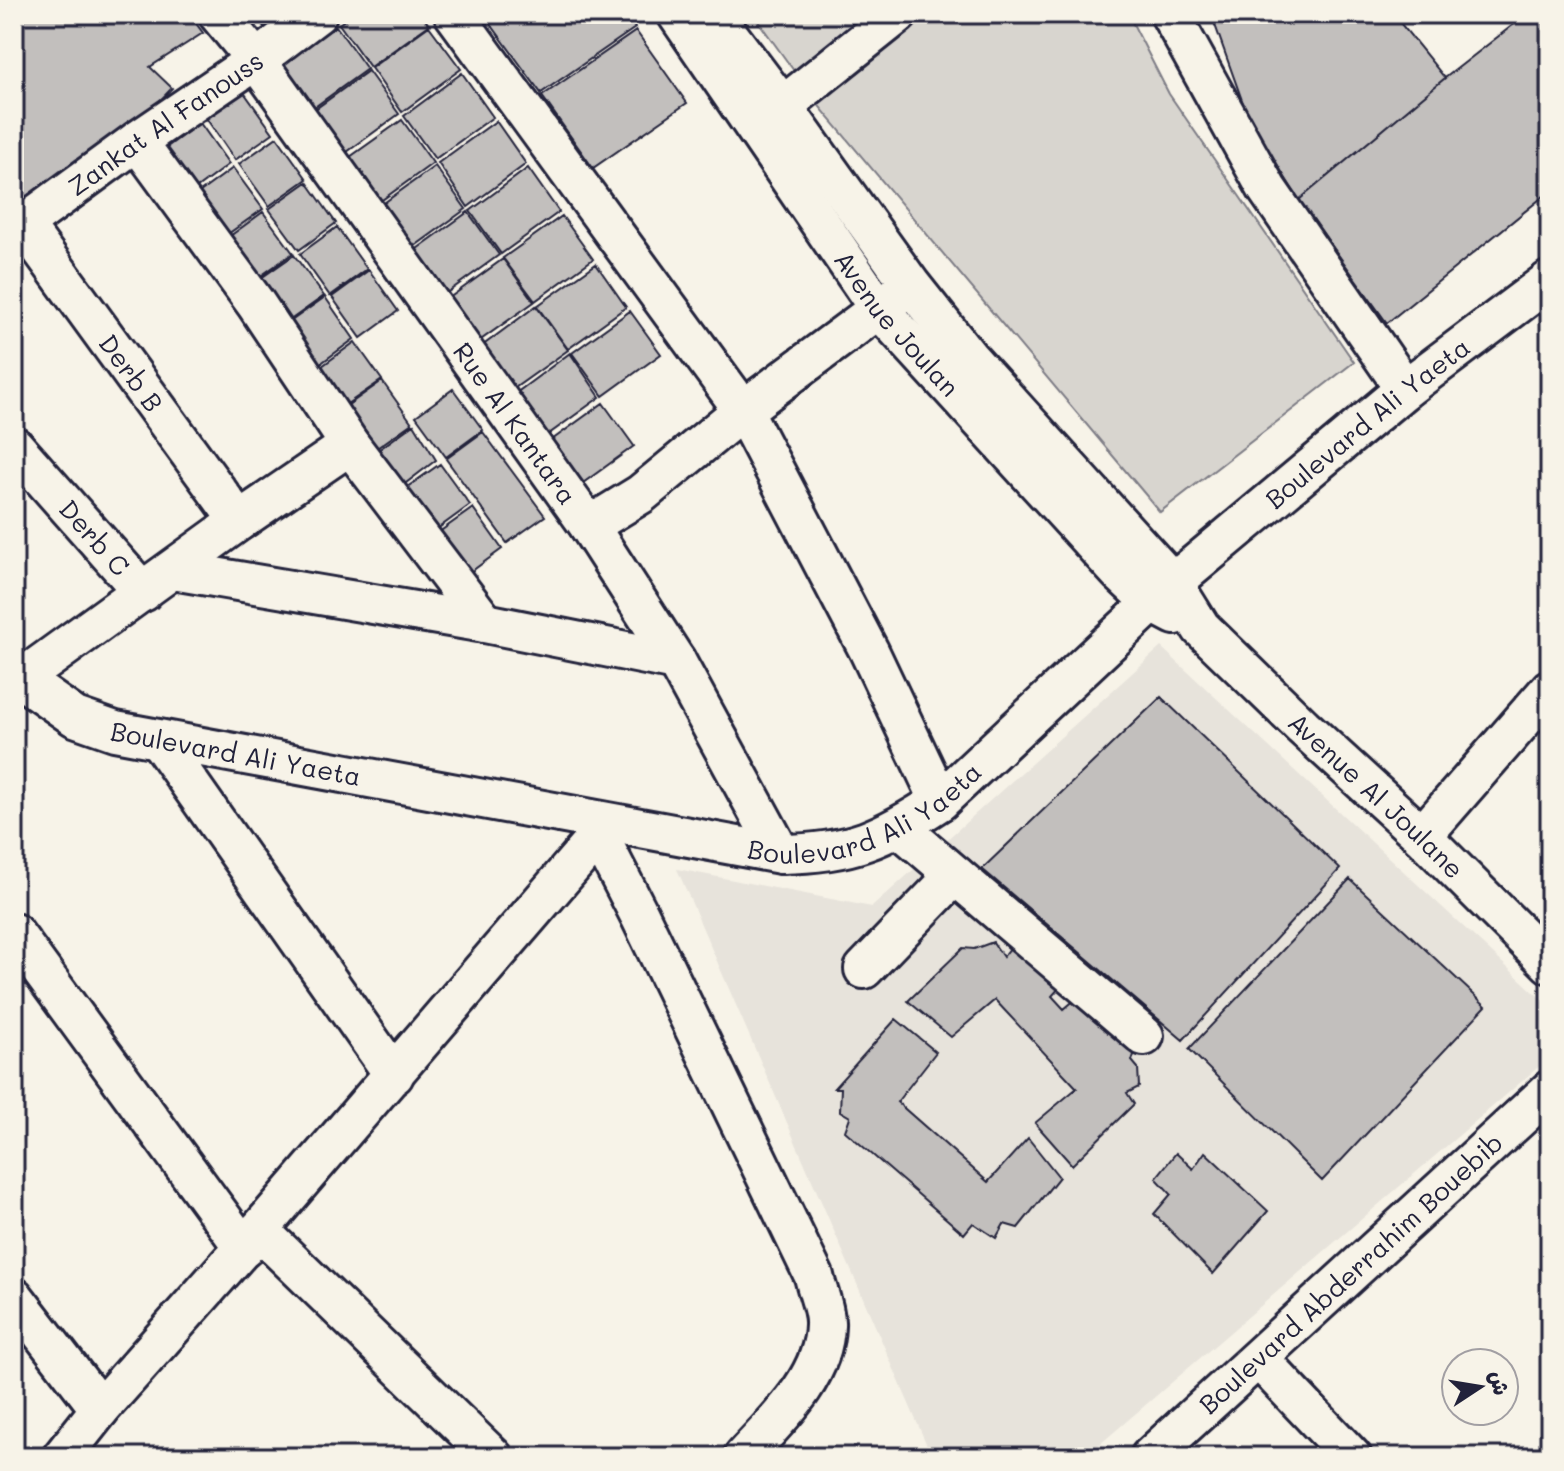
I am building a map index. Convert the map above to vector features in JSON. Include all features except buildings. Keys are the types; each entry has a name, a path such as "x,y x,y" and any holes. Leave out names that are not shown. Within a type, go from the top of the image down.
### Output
{"street":[{"name":"Rue Al Kantara","path":"218,14 256,60 589,526 676,661 781,854"},
{"name":"Zankat Al Fanouss","path":"18,227 317,14"},
{"path":"454,14 743,410 869,651 940,801"},
{"name":"Avenue Joulan","path":"677,14 770,117 1163,593"},
{"name":"Avenue Joulan","path":"713,14 879,309 1119,572 1163,593"},
{"path":"770,117 898,14"},
{"path":"1170,14 1267,189 1405,389"},
{"path":"137,141 256,304 350,445 485,623"},
{"name":"Derb B","path":"18,227 239,521"},
{"name":"Boulevard Ali Yaeta","path":"16,678 75,717 115,731 604,830 781,854 822,854 845,849 900,828 940,801 1163,593 1405,389 1550,280"},
{"path":"589,526 641,494 743,410 911,285"},
{"path":"16,678 350,445"},
{"name":"Derb C","path":"14,446 158,581"},
{"path":"158,581 485,623 676,661"},
{"name":"Avenue Al Joulane","path":"1163,593 1422,836 1550,964"},
{"path":"1422,836 1550,689"},
{"path":"159,740 394,1075"},
{"path":"900,828 1144,1036"},
{"path":"62,1457 100,1409 252,1239 604,830 640,916 814,1276 826,1324 817,1361 790,1405 743,1457"},
{"path":"864,969 955,875"},
{"path":"14,933 252,1239 493,1457"},
{"name":"Boulevard Abderrahim Bouebib","path":"1150,1457 1550,1090"},
{"path":"14,1297 100,1409"},
{"path":"1259,1359 1352,1457"}],"shaded area":[{"path":"753,14 1128,14 1169,94 1354,362 1160,512 820,107"},
{"path":"1161,647 1550,1007 1550,1057 1085,1457 932,1457 677,869 872,907"}]}
